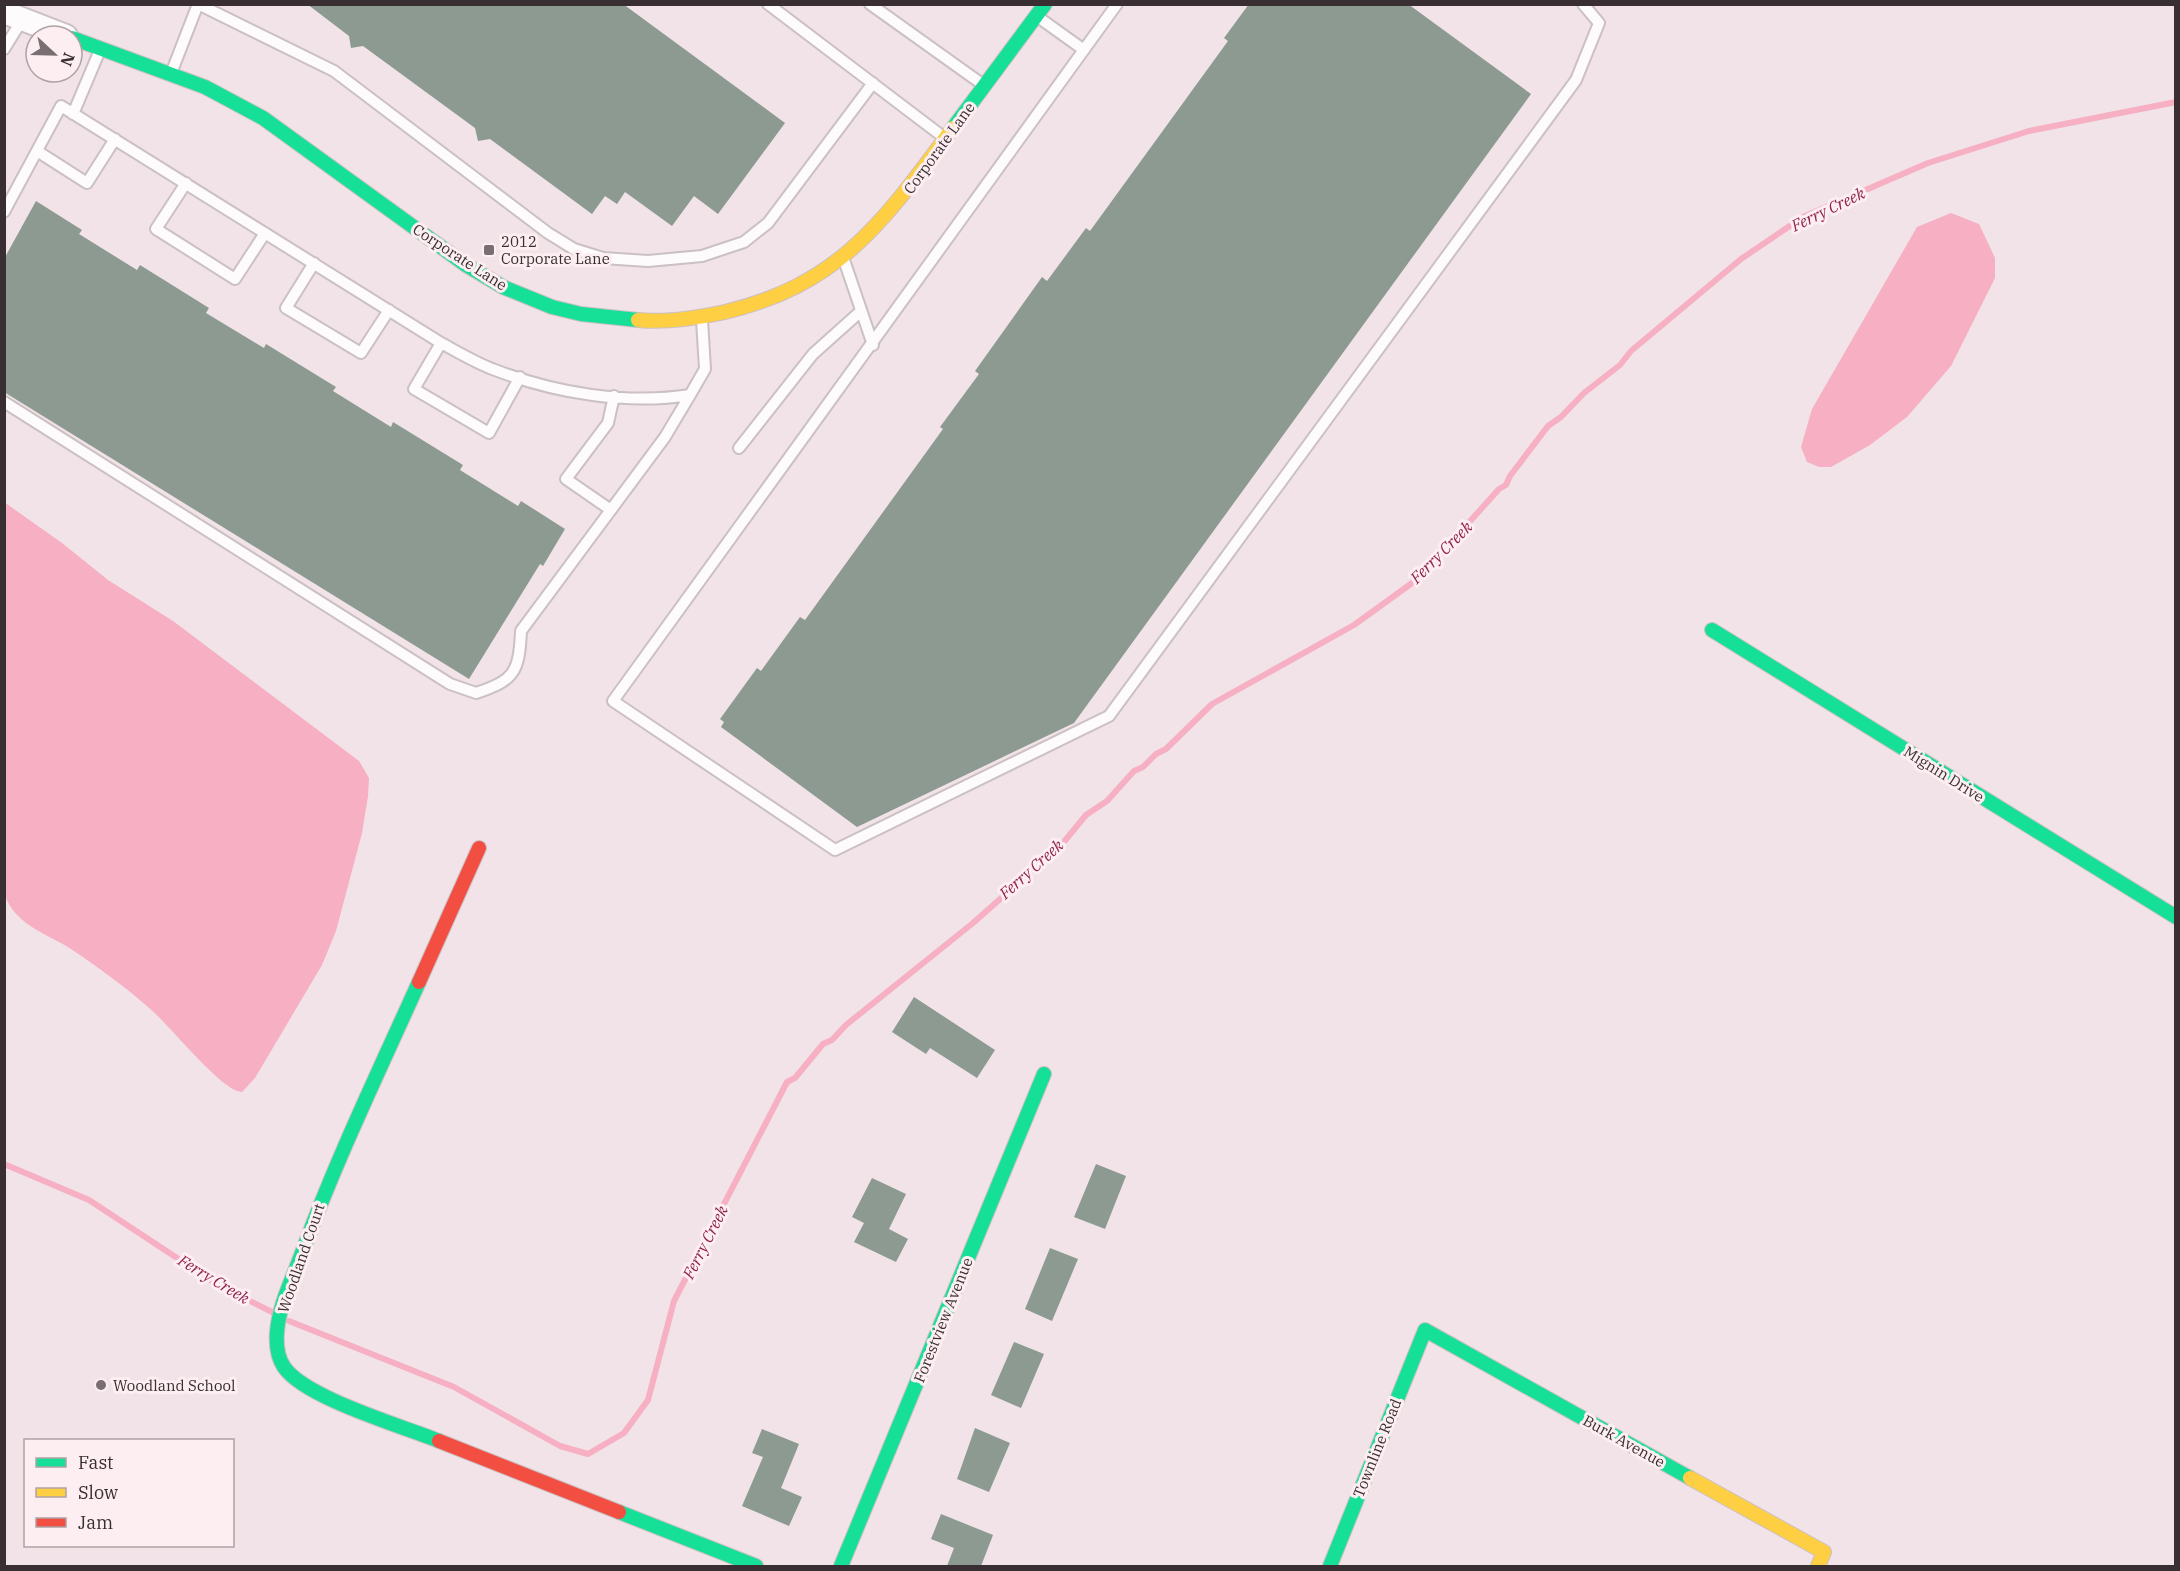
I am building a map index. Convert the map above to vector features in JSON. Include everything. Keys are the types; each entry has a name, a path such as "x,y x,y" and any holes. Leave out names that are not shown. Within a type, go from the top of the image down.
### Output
{"street":[{"name":"Corporate Lane","path":"84,42 205,87 263,118 466,265 503,287 552,306 612,319 647,321 702,317 730,312 782,294 812,279 844,258 889,214 1041,10"},
{"path":"13,16 34,24"},
{"name":"Mignin Drive","path":"1712,630 2175,917"},
{"name":"Woodland Court","path":"479,848 323,1196 283,1306 277,1332 279,1359 286,1370 301,1383 320,1394 756,1566"},
{"name":"Forestview Avenue","path":"841,1566 1044,1074"},
{"name":"Burk Avenue","path":"1425,1330 1824,1552 1818,1566"},
{"name":"Townline Road","path":"1330,1566 1425,1330"}],"lane":[{"path":"171,74 198,4 334,71 548,233 574,249 603,258 648,261 702,256 744,242 768,223 873,83"},
{"path":"768,4 945,139"},
{"path":"870,4 984,86"},
{"path":"1117,4 873,345 613,700 835,850 1109,716 1576,80 1599,23 1583,4"},
{"path":"1041,10 1084,50"},
{"path":"4,49 13,16"},
{"path":"73,114 100,48"},
{"path":"4,212 61,106 441,343 494,370 575,393 658,400 690,395"},
{"path":"36,151 87,183 116,139"},
{"path":"186,183 156,229 235,279 265,233"},
{"path":"844,258 873,345"},
{"path":"314,263 286,308 362,353 389,310"},
{"path":"739,448 813,354 861,311"},
{"path":"4,402 450,684 476,693 507,681 516,669 520,657 521,631 665,437 705,369 702,317"},
{"path":"441,343 414,388 489,433 520,377"},
{"path":"611,510 566,479 608,423 614,396"}],"shaded area":[{"path":"1951,213 1979,224 1995,258 1995,278 1951,366 1907,417 1870,445 1831,467 1819,467 1807,462 1801,447 1812,409 1917,227"},
{"path":"4,502 62,543 108,580 173,621 359,761 369,778 362,833 336,931 322,965 255,1078 242,1092 221,1081 157,1015 120,984 71,949 25,922 10,906 5,896"}],"building":[{"path":"307,4 623,4 785,123 718,214 694,196 672,226 625,192 617,204 605,196 592,214 490,139 478,141 475,128 363,46 351,48 349,36"},
{"path":"1249,4 1408,4 1531,94 1074,723 857,827 721,727 724,722 720,719 757,668 761,671 800,617 805,620 943,429 940,427 979,374 975,371 1042,277 1047,281 1086,228 1090,231 1228,41 1224,38"},
{"path":"36,201 82,230 79,234 137,270 140,265 209,308 206,313 264,348 266,344 336,387 333,391 391,427 393,422 463,465 460,470 518,506 521,501 565,529 543,566 540,564 469,679 4,392 4,259"},
{"path":"914,997 995,1050 977,1078 930,1048 926,1054 892,1032"},
{"path":"1096,1164 1126,1176 1105,1229 1074,1217"},
{"path":"872,1178 906,1194 889,1229 908,1239 896,1262 854,1242 864,1223 852,1217"},
{"path":"1050,1248 1078,1259 1052,1321 1025,1309"},
{"path":"1014,1342 1044,1354 1021,1408 991,1395"},
{"path":"975,1428 1010,1443 989,1492 957,1479"},
{"path":"762,1429 799,1444 781,1488 802,1497 789,1526 742,1506 763,1457 752,1453"},
{"path":"941,1514 993,1535 981,1566 947,1566 954,1548 931,1539"}],"waterway":[{"name":"Ferry Creek","path":"289,1321 454,1387 560,1446 588,1454 624,1433 648,1400 674,1301 787,1082 795,1078 823,1044 832,1040 846,1025 973,923 1016,885 1022,875 1063,843 1086,815 1107,801 1134,771 1143,767 1156,754 1166,749 1212,704 1354,625 1419,578 1499,489 1506,485 1510,476 1548,426 1561,417 1584,393 1620,365 1631,351 1741,259 1803,217 1928,163 2029,131 2176,102"},
{"name":"Ferry Creek","path":"4,1164 89,1200 218,1285 272,1312"}],"traffic: fast":[{"path":"953,128 1045,4"},
{"path":"84,42 205,87 263,118 466,265 503,287 552,307 581,314 638,320"},
{"path":"1712,630 2176,917"},
{"path":"419,982 316,1216 284,1301 278,1322 277,1341 284,1367 312,1390 356,1410 439,1441"},
{"path":"841,1566 1044,1074"},
{"path":"1330,1566 1425,1330 1690,1478"},
{"path":"619,1512 756,1566"}],"traffic: slow":[{"path":"638,320 682,319 725,312 766,300 800,284 831,265 857,244 882,219 953,128"},
{"path":"1690,1478 1824,1552 1818,1566"}],"traffic: jam":[{"path":"419,982 479,848"},
{"path":"439,1441 619,1512"}],"place":[{"name":"2012 Corporate Lane","path":"489,250"},
{"name":"Woodland School","path":"101,1385"}]}
